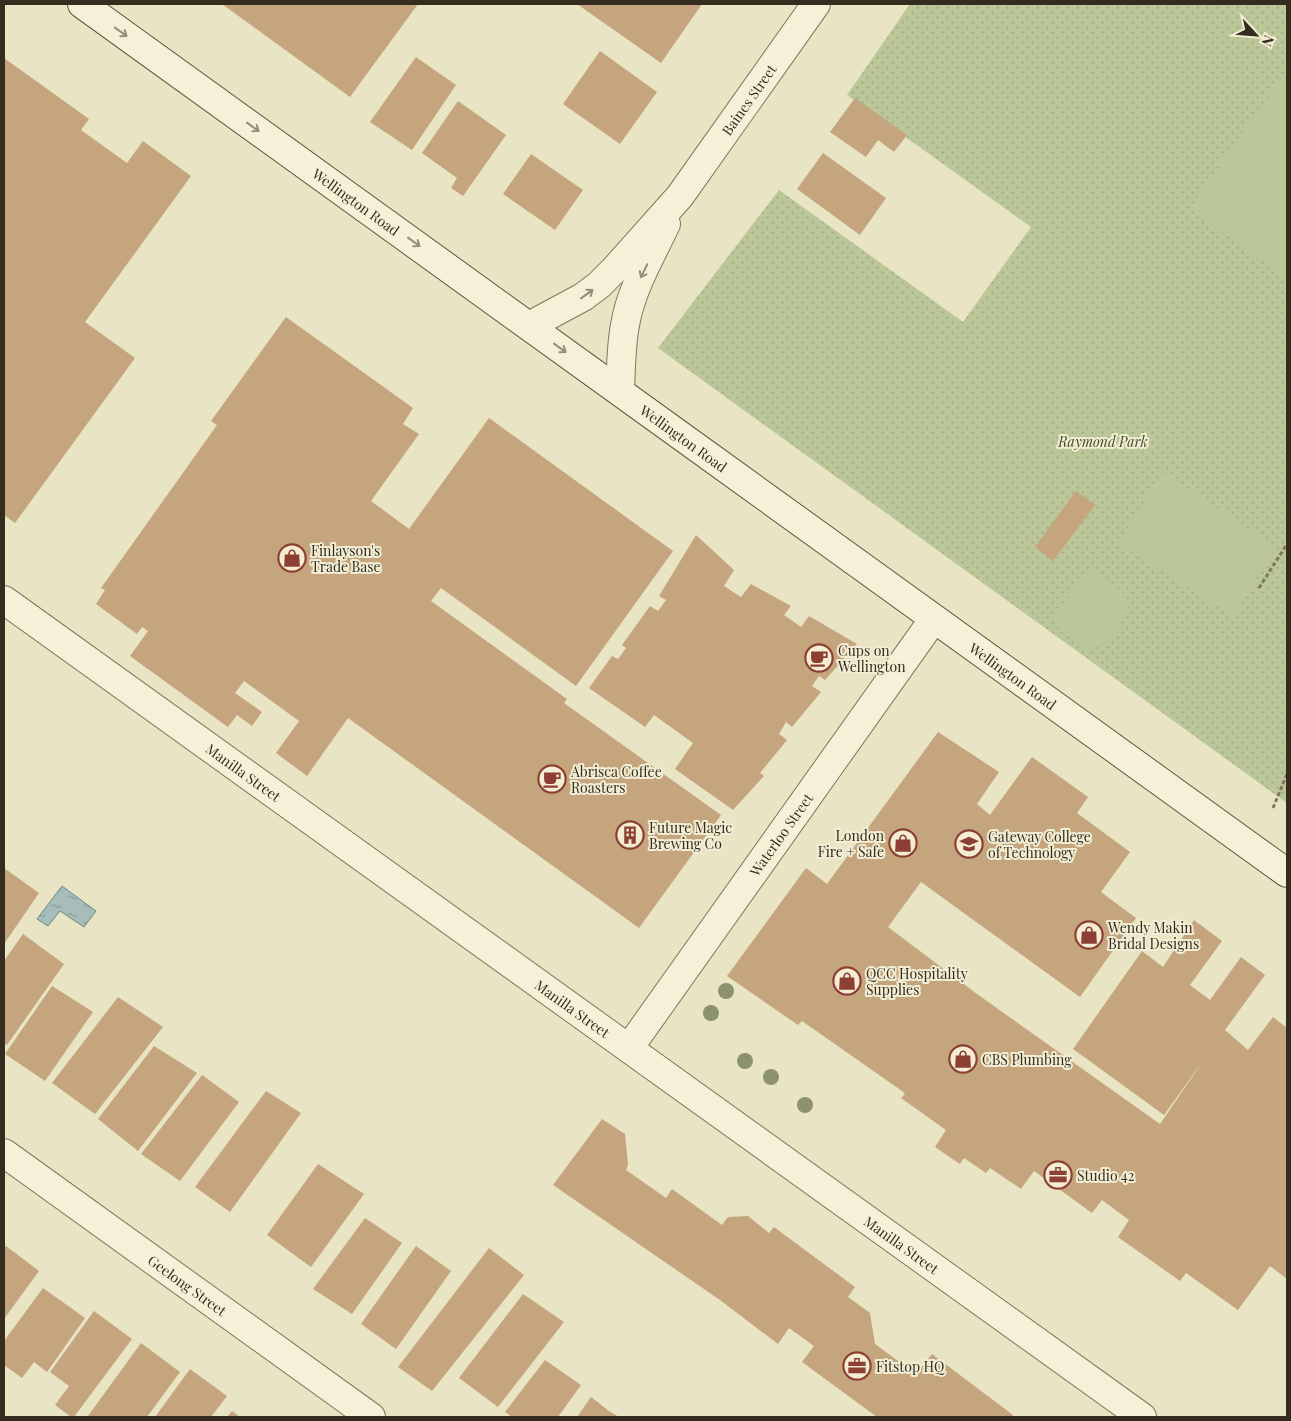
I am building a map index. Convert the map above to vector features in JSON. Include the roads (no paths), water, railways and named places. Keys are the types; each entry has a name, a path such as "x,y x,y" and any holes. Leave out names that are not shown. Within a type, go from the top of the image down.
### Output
{"street":[{"name":"Wellington Road","path":"82,4 620,391 933,620 1287,873"},
{"name":"Baines Street","path":"529,326 583,297 599,285 680,196 816,4"},
{"name":"Baines Street","path":"620,391 624,325 638,284 680,196"},
{"name":"Manilla Street","path":"4,600 1142,1417"},
{"name":"Waterloo Street","path":"629,1048 933,620"},
{"name":"Geelong Street","path":"4,1153 371,1417"}],"water":[{"path":"62,886 96,911 84,927 60,911 48,926 37,919"}],"place":[{"name":"Finlayson's Trade Base","path":"292,558"},
{"name":"Cups on Wellington","path":"819,658"},
{"name":"Abrisca Coffee Roasters","path":"552,779"},
{"name":"Future Magic Brewing Co","path":"630,835"},
{"name":"London Fire + Safe","path":"903,843"},
{"name":"Gateway College of Technology","path":"969,844"},
{"name":"Wendy Makin Bridal Designs","path":"1089,935"},
{"name":"QCC Hospitality Supplies","path":"847,981"},
{"name":"CBS Plumbing","path":"963,1059"},
{"name":"Studio 42","path":"1058,1175"},
{"name":"Fitstop HQ","path":"857,1366"}],"park label":[{"name":"Raymond Park","path":"1103,441"}]}
